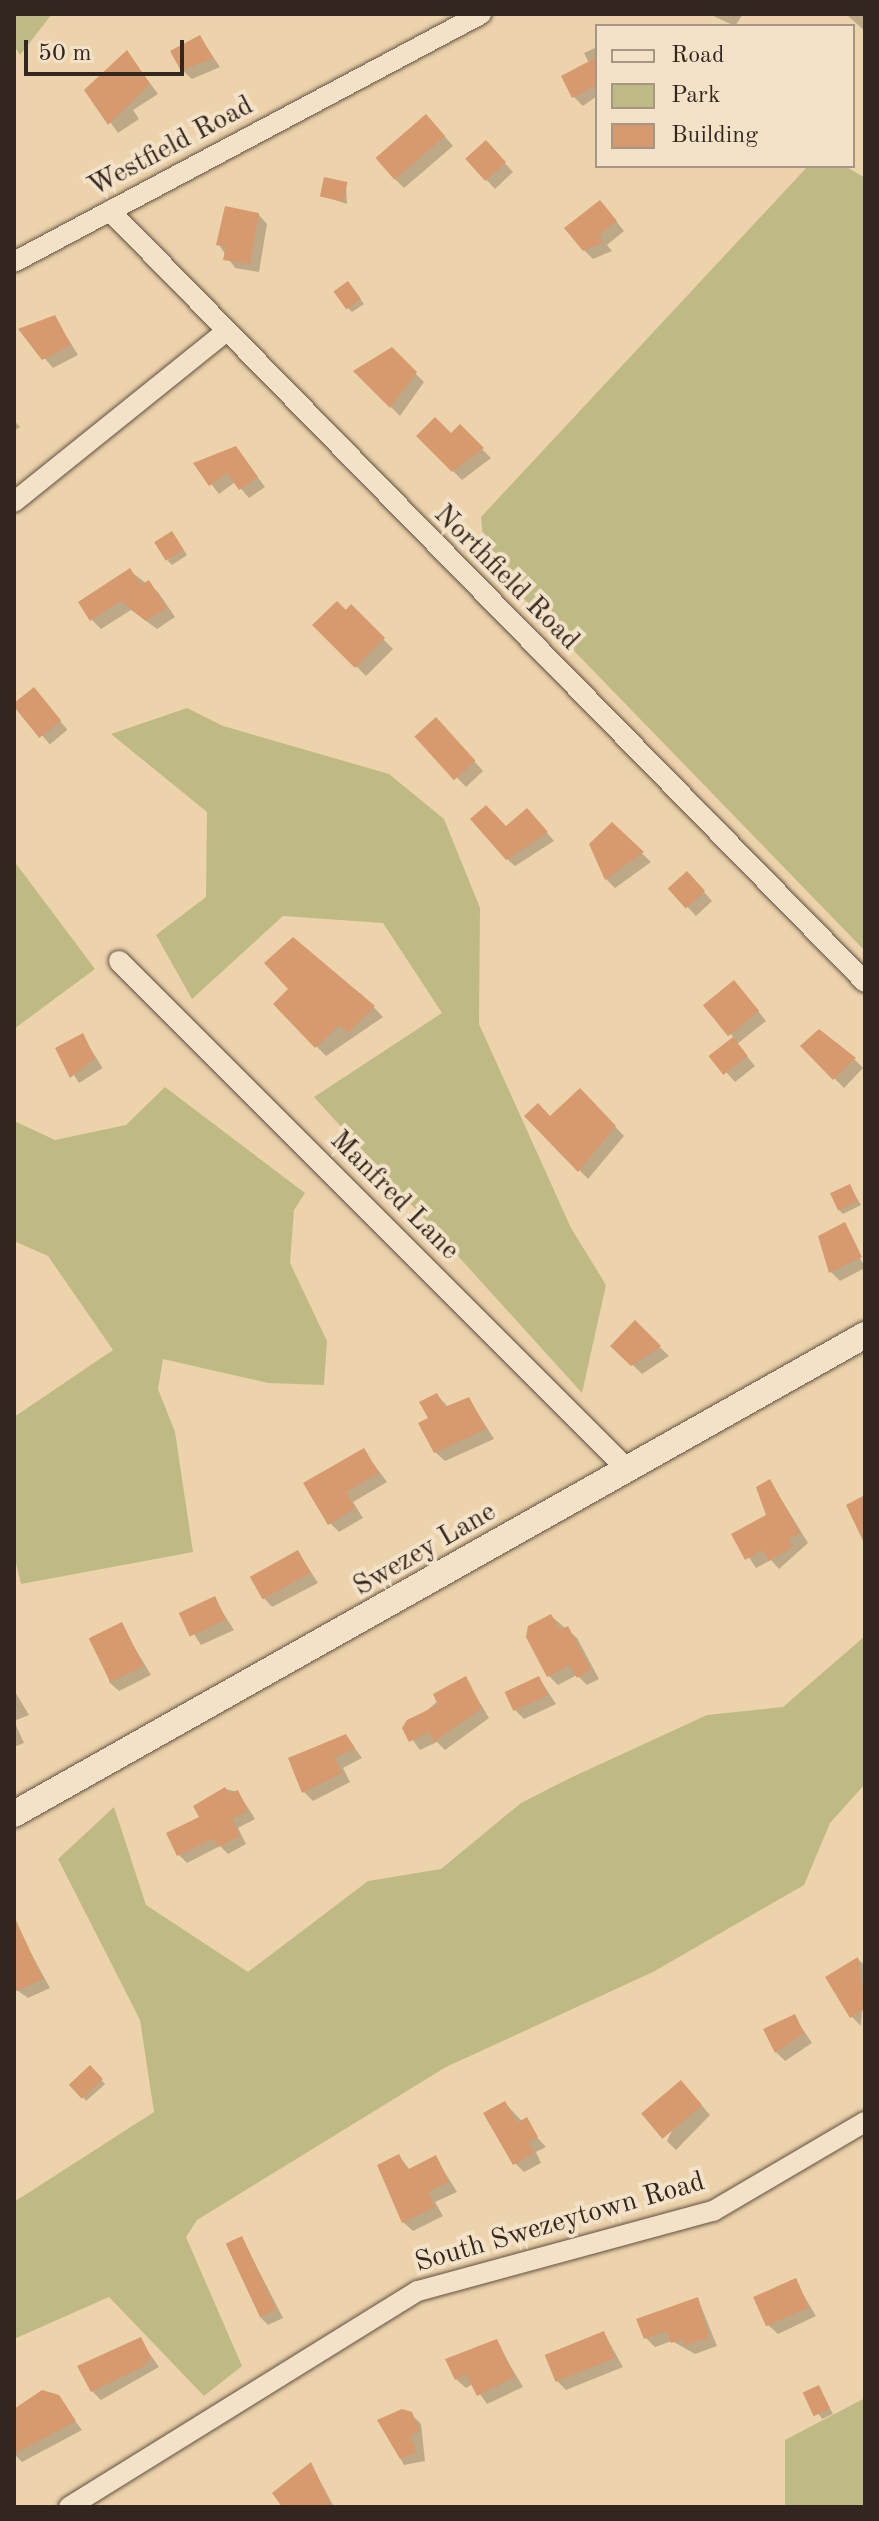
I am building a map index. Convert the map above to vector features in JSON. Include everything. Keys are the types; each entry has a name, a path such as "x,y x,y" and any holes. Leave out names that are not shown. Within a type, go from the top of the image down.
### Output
{"street":[{"name":"Westfield Road","path":"14,262 481,14"},
{"name":"Northfield Road","path":"110,211 224,333 865,982"},
{"path":"14,502 224,333"},
{"name":"Manfred Lane","path":"119,961 628,1470"},
{"name":"Swezey Lane","path":"14,1814 865,1335"},
{"name":"South Swezeytown Road","path":"69,2507 418,2291 713,2211 865,2122"}],"green space":[{"path":"14,14 52,14 20,55 14,45"},
{"path":"806,168 848,168 865,178 865,951 485,559 481,517"},
{"path":"187,708 223,726 389,774 444,819 480,908 479,1024 571,1228 606,1285 582,1393 314,1097 442,1013 383,923 283,916 192,999 156,935 206,897 207,812 111,734"},
{"path":"14,861 95,969 14,1029"},
{"path":"165,1087 305,1193 294,1210 290,1263 327,1341 324,1385 268,1383 163,1359 158,1389 175,1432 193,1552 21,1584 14,1555 14,1417 113,1350 48,1256 14,1241 14,1121 55,1140 126,1125"},
{"path":"865,1636 865,1784 830,1823 804,1885 653,1972 446,2067 197,2220 186,2237 242,2366 204,2396 109,2297 14,2339 14,2202 154,2112 140,2020 58,1859 114,1807 146,1905 248,1972 368,1881 441,1869 521,1803 568,1779 707,1715 783,1707"},
{"path":"865,2398 865,2507 785,2507 785,2440"}],"building":[{"path":"200,35 213,58 181,71 170,51"},
{"path":"127,50 150,84 108,125 84,90"},
{"path":"595,58 595,86 572,98 561,76"},
{"path":"426,114 445,136 394,180 375,158"},
{"path":"486,140 506,162 485,181 465,159"},
{"path":"324,177 347,182 343,202 320,197"},
{"path":"600,200 617,221 599,235 604,242 583,251 564,228"},
{"path":"225,206 259,213 250,264 223,260 226,247 216,245"},
{"path":"348,281 361,299 346,309 333,292"},
{"path":"55,315 71,345 42,360 18,329"},
{"path":"392,347 417,372 390,408 353,371"},
{"path":"435,417 451,433 460,424 484,448 452,472 416,436"},
{"path":"236,446 258,477 239,490 227,473 209,486 193,463"},
{"path":"172,531 184,550 166,561 154,542"},
{"path":"130,568 141,585 149,580 167,608 146,621 121,601 90,621 78,602"},
{"path":"337,601 346,610 351,604 385,638 355,668 312,625"},
{"path":"34,687 61,720 39,738 14,707 14,703"},
{"path":"436,717 475,761 454,780 414,736"},
{"path":"486,805 506,826 527,808 548,832 506,860 470,819"},
{"path":"612,822 644,852 605,880 589,844"},
{"path":"687,871 705,891 686,908 668,888"},
{"path":"293,937 375,1006 348,1033 340,1025 315,1048 273,1004 288,989 264,963"},
{"path":"734,980 759,1011 728,1036 703,1005"},
{"path":"819,1029 856,1058 833,1080 800,1046"},
{"path":"83,1033 95,1058 70,1078 55,1048"},
{"path":"733,1037 748,1056 723,1075 709,1056"},
{"path":"580,1088 616,1126 578,1172 524,1116 538,1103 550,1116"},
{"path":"850,1184 858,1201 838,1211 830,1193"},
{"path":"845,1222 862,1257 829,1273 818,1236"},
{"path":"635,1320 661,1346 631,1366 610,1346"},
{"path":"437,1393 445,1407 469,1397 486,1429 434,1453 418,1423 428,1418 419,1402"},
{"path":"364,1448 379,1473 346,1492 355,1508 328,1525 303,1483"},
{"path":"770,1479 800,1533 788,1540 793,1547 769,1561 763,1550 745,1560 731,1534 766,1515 756,1487"},
{"path":"865,1495 865,1545 846,1505"},
{"path":"298,1550 311,1573 263,1599 250,1577"},
{"path":"215,1596 226,1620 190,1636 179,1613"},
{"path":"551,1614 560,1630 568,1626 591,1670 577,1678 570,1665 547,1677 526,1637 528,1626"},
{"path":"122,1622 143,1666 110,1682 89,1638"},
{"path":"466,1676 482,1708 434,1742 429,1732 409,1742 402,1728 407,1720 438,1705 433,1694"},
{"path":"539,1676 548,1695 513,1711 505,1692"},
{"path":"346,1734 355,1748 335,1758 342,1773 302,1793 288,1758"},
{"path":"225,1787 229,1794 238,1790 248,1811 232,1819 240,1836 218,1847 214,1838 177,1856 166,1833 199,1817 193,1806"},
{"path":"14,1916 43,1979 14,1992"},
{"path":"858,1957 865,2009 850,2018 825,1977"},
{"path":"795,2014 804,2033 775,2053 763,2029"},
{"path":"90,2065 103,2079 82,2099 69,2085"},
{"path":"681,2080 702,2105 662,2139 641,2113"},
{"path":"505,2101 517,2123 527,2117 538,2137 528,2143 534,2153 513,2165 483,2113"},
{"path":"399,2154 407,2170 436,2155 449,2182 428,2192 435,2207 402,2223 377,2165"},
{"path":"242,2236 276,2309 260,2317 226,2244"},
{"path":"796,2278 809,2307 766,2326 753,2297"},
{"path":"698,2297 709,2337 684,2346 682,2339 671,2343 666,2331 644,2339 636,2319"},
{"path":"604,2331 615,2358 556,2382 545,2355"},
{"path":"141,2337 151,2357 144,2366 91,2392 77,2366"},
{"path":"497,2339 515,2377 477,2396 466,2374 455,2380 445,2359"},
{"path":"819,2385 830,2409 814,2416 803,2393"},
{"path":"42,2390 59,2395 76,2421 14,2454 14,2409"},
{"path":"402,2409 412,2412 420,2431 410,2436 417,2452 400,2459 377,2420"},
{"path":"311,2462 332,2507 282,2507 272,2493"}]}
